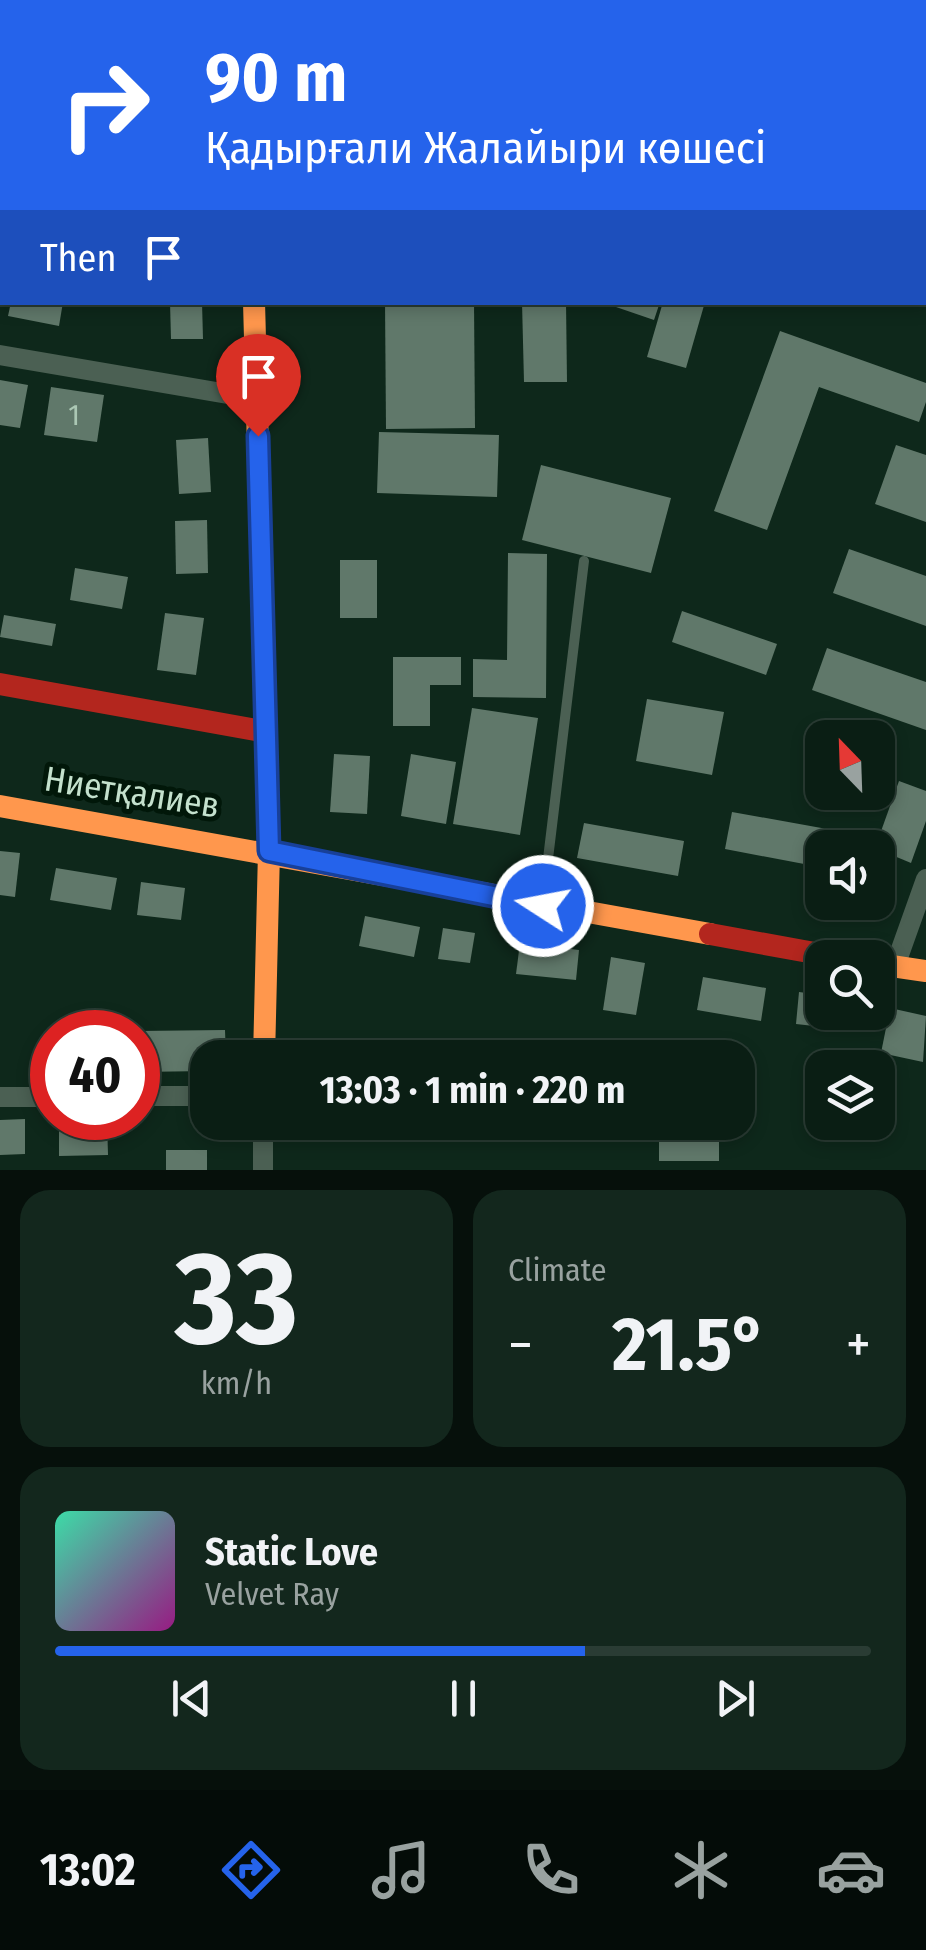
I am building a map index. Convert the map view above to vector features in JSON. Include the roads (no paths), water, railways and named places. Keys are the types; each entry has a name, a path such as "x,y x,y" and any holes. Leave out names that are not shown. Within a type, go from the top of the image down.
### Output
{"street":[{"path":"254,305 269,851 264,1040"},
{"path":"0,356 258,399"},
{"path":"0,684 267,732"},
{"name":"Ниетқалиев","path":"0,806 269,851 543,906 805,952"},
{"path":"895,946 926,879"},
{"path":"895,967 926,972"},
{"path":"160,1096 190,1096"},
{"path":"0,1097 30,1097"},
{"path":"263,1140 263,1170"}],"lane":[{"path":"543,906 584,561"}]}
